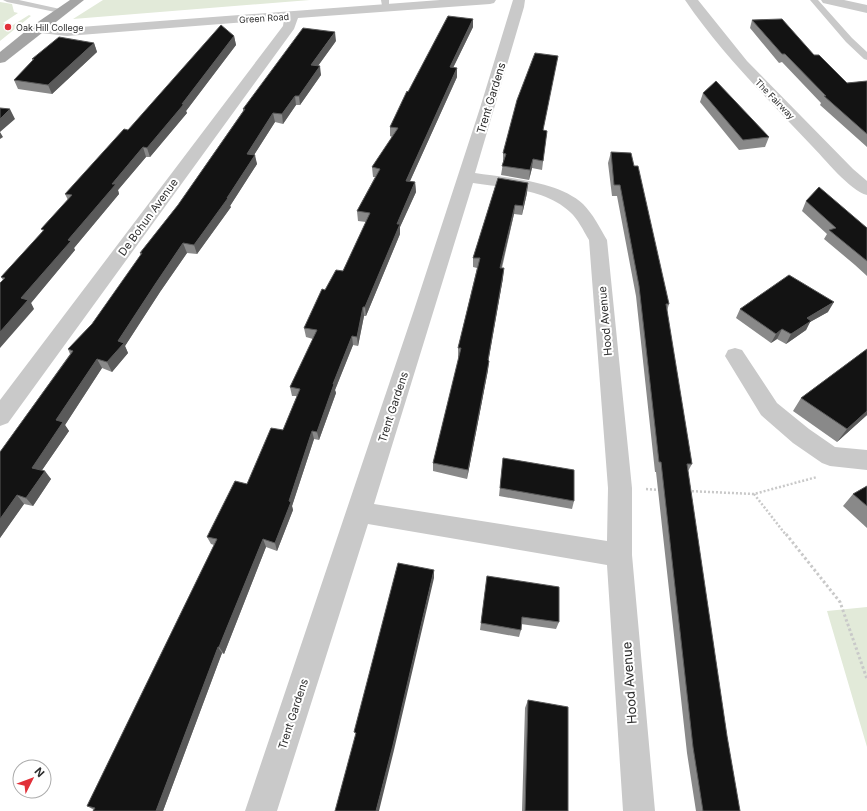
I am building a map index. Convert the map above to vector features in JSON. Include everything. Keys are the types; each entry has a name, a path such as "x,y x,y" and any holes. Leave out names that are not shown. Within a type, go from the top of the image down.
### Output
{"main road":[{"path":"0,59 60,11 78,0"}],"street":[{"name":"Green Road","path":"37,29 67,32 292,16 385,4 490,0"},
{"name":"Trent Gardens","path":"261,811 467,177 519,0"},
{"name":"The Fairway","path":"691,0 742,64 847,173 867,190"},
{"path":"827,0 842,2 867,9"},
{"name":"De Bohun Avenue","path":"0,416 280,39 289,26 292,16"},
{"name":"Hood Avenue","path":"467,177 540,189 574,206 588,222 598,240 620,488 619,555 639,811"},
{"path":"735,356 769,409 801,436 830,456 867,460"},
{"path":"359,512 619,555"}],"lane":[{"path":"7,0 60,11"},
{"path":"814,0 849,40 867,57"}],"path":[{"path":"683,491 754,494 822,475"},
{"path":"620,488 667,490"},
{"path":"754,494 840,602 867,679"}],"green space":[{"path":"103,0 310,0 73,19"},
{"path":"0,2 12,4 14,12 18,13 3,23 13,25 29,15 31,16 0,41"},
{"path":"867,607 867,747 827,611"}],"building":[{"path":"448,16 473,19 450,67 457,68 406,181 415,182 397,224 400,224 365,307 363,307 357,337 352,336 333,384 317,432 312,431 289,501 291,502 275,543 263,539 218,647 156,811 93,811 95,808 87,806 217,539 207,537 235,481 247,484 271,428 283,430 300,389 290,387 317,330 304,328 322,289 325,290 336,270 343,271 370,213 357,211 380,169 372,167 398,128 390,127 407,91 408,92"},
{"path":"782,19 814,55 819,55 847,83 867,81 867,134 824,96 826,96 785,54 782,54 752,20"},
{"path":"221,25 234,36 182,104 184,104 147,148 143,147 112,184 116,184 68,240 71,241 21,298 28,300 0,332 0,283 5,278 1,277 44,230 41,229 72,195 65,194 124,129 128,130"},
{"path":"303,28 335,32 311,65 320,66 299,96 295,96 282,114 273,113 247,154 255,155 228,198 194,245 183,243 118,341 124,343 107,362 97,359 56,420 63,422 32,468 45,471 26,498 17,495 0,519 0,452 73,351 68,349 92,324 142,253 140,253 178,205 245,109 243,109"},
{"path":"59,37 94,43 48,85 14,80 34,59 32,59"},
{"path":"535,53 558,56 543,130 547,131 543,161 533,159 530,170 502,166 506,154 503,153 517,100"},
{"path":"716,81 769,137 743,140 703,93"},
{"path":"0,108 10,109 0,119"},
{"path":"611,152 631,153 634,166 638,166 669,304 666,304 692,464 687,464 727,736 740,811 703,811 693,747 661,462 659,462 639,286 620,185 614,185"},
{"path":"498,178 528,183 523,206 515,205 500,268 504,268 489,361 468,470 433,463 461,348 458,348 480,258 473,258"},
{"path":"819,187 867,228 867,261 829,230 836,228 806,201"},
{"path":"789,275 834,302 807,318 811,321 791,334 782,329 776,334 740,309"},
{"path":"867,349 867,411 847,429 801,398"},
{"path":"503,458 574,470 574,501 500,488"},
{"path":"867,486 867,506 853,494"},
{"path":"398,563 434,570 393,745 376,811 335,811 356,733 354,732"},
{"path":"487,576 559,587 559,622 522,617 521,630 481,623"},
{"path":"528,700 568,707 568,811 525,811"}],"place":[{"name":"Oak Hill College","path":"8,27"}]}
